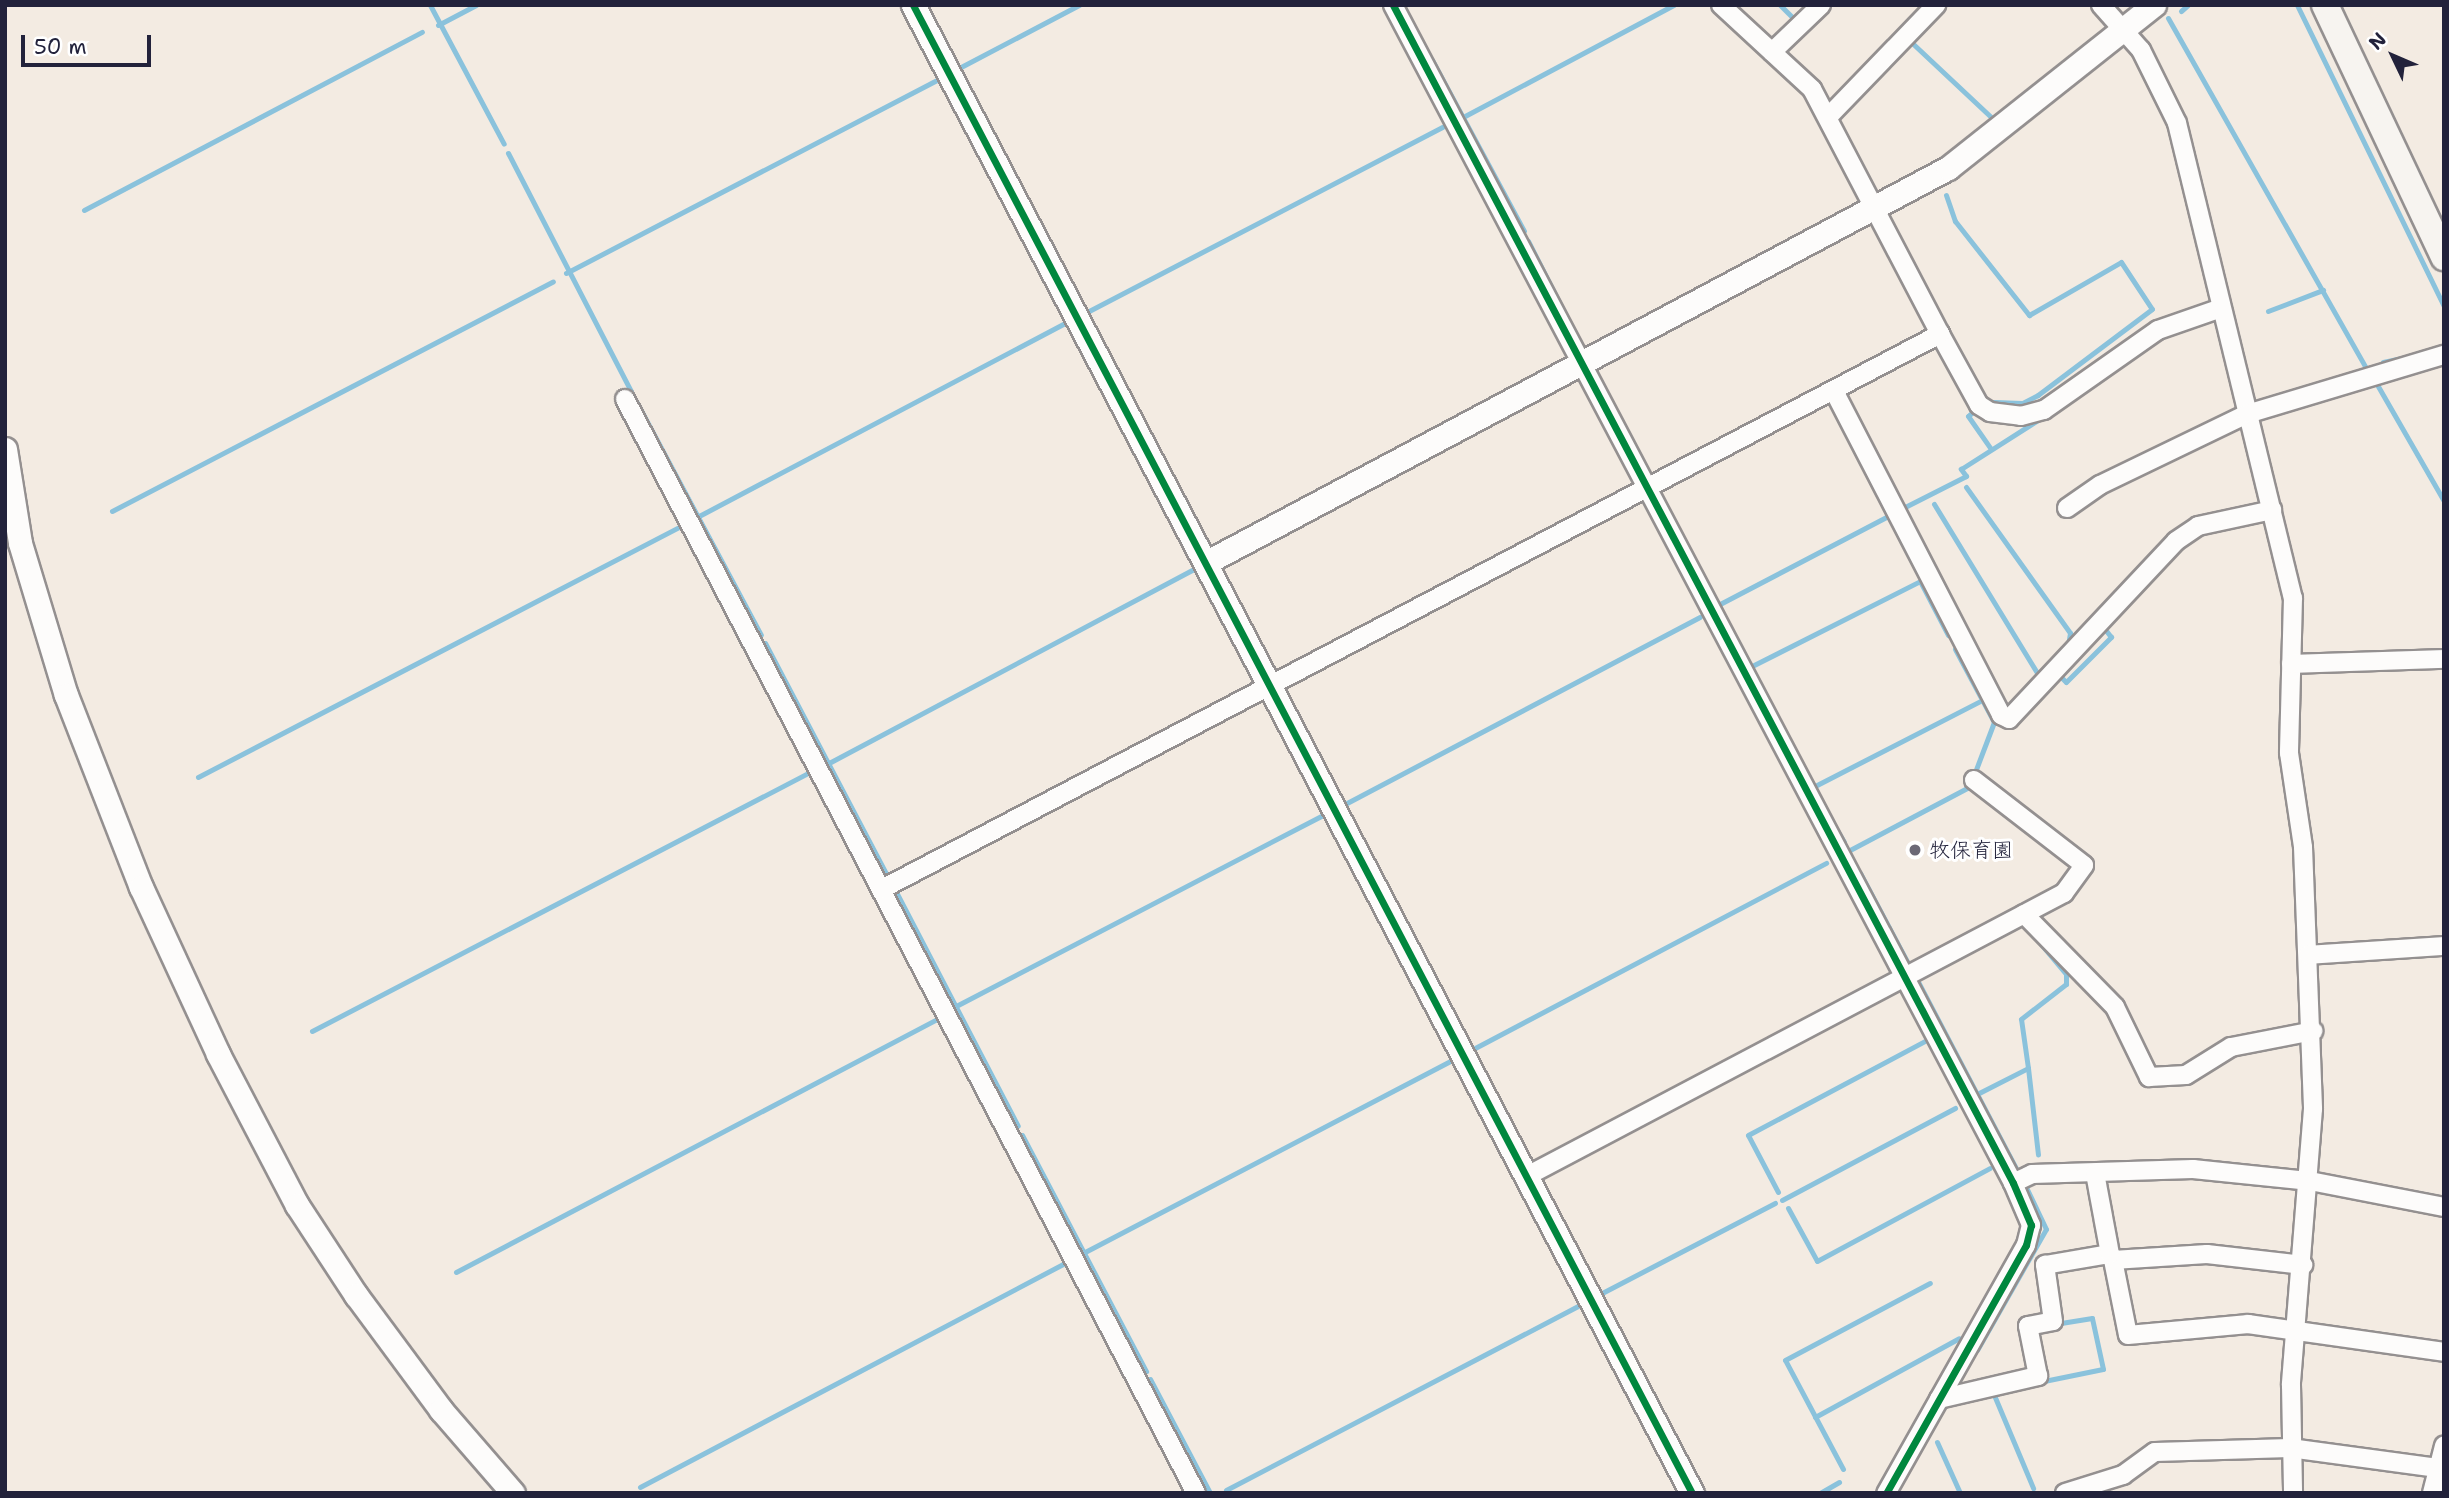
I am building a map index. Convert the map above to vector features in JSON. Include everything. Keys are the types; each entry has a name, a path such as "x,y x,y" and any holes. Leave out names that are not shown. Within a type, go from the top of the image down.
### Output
{"main road":[{"path":"2325,5 2444,257"}],"street":[{"path":"913,5 1207,562 1692,1493"},
{"path":"1393,5 1901,977 2013,1183 2031,1225 2026,1245 1886,1493"},
{"path":"1721,5 1812,89 1979,405 1990,412 2021,416 2044,411 2158,330 2221,308"},
{"path":"1772,52 1821,5"},
{"path":"2101,5 2125,30 2157,75 2177,124 2293,598 2289,753 2303,848 2313,1031 2310,1181 2295,1328 2291,1448 2293,1493"},
{"path":"1207,562 1874,210 1948,168 2152,6"},
{"path":"1828,117 1931,7"},
{"path":"882,889 1940,334"},
{"path":"2067,508 2100,485 2247,414 2444,355"},
{"path":"1834,391 2001,715 2009,719 2176,541 2198,526 2272,510"},
{"path":"625,399 1196,1493"},
{"path":"5,449 20,543 66,695 141,887 218,1054 297,1205 356,1295 441,1409 513,1493"},
{"path":"2291,664 2444,659"},
{"path":"1527,1176 2064,893 2084,865 1974,780"},
{"path":"2024,914 2115,1007 2149,1077 2186,1075 2231,1047 2313,1031"},
{"path":"2308,955 2444,946"},
{"path":"2013,1183 2032,1174 2193,1169 2310,1181 2444,1207"},
{"path":"2095,1173 2128,1335 2248,1324 2295,1328 2444,1352"},
{"path":"1939,1399 2038,1376 2028,1326 2053,1321 2045,1265 2112,1257 2207,1254 2303,1265"},
{"path":"2432,1493 2444,1446"},
{"path":"2065,1493 2123,1475 2155,1452 2291,1448 2438,1468"}],"waterway":[{"path":"430,5 504,144"},
{"path":"438,25 476,5"},
{"path":"959,68 1079,5"},
{"path":"1463,117 1674,5"},
{"path":"1780,5 1795,20"},
{"path":"2181,11 2188,5"},
{"path":"2297,5 2444,307"},
{"path":"2168,18 2368,371"},
{"path":"84,210 422,32"},
{"path":"1910,41 1993,119"},
{"path":"1432,60 1524,231"},
{"path":"566,273 936,80"},
{"path":"1087,312 1443,127"},
{"path":"508,153 631,391"},
{"path":"1946,195 1955,221 2029,315 2121,262 2152,309 2038,395 2022,403 1994,402"},
{"path":"1528,241 1563,310"},
{"path":"112,511 553,281"},
{"path":"2268,311 2323,290"},
{"path":"697,517 1065,323"},
{"path":"2383,362 2411,356"},
{"path":"2375,381 2444,501"},
{"path":"636,401 761,635"},
{"path":"1975,410 1968,416 1991,449"},
{"path":"1901,509 1966,476 1961,469 2041,418"},
{"path":"1966,487 2070,633 2068,646"},
{"path":"1934,504 2039,676"},
{"path":"1718,605 1888,516"},
{"path":"198,777 681,526"},
{"path":"827,764 1194,569"},
{"path":"1750,667 1920,581 1948,635"},
{"path":"1345,804 1700,617"},
{"path":"2060,676 2066,682 2111,637 2104,628"},
{"path":"765,643 889,879"},
{"path":"1955,649 1994,722 1975,772"},
{"path":"1813,787 1982,700"},
{"path":"312,1031 810,772"},
{"path":"1848,851 1971,786"},
{"path":"956,1006 1325,814"},
{"path":"1835,827 1844,842"},
{"path":"1475,1048 1826,863"},
{"path":"1860,873 1910,967"},
{"path":"894,888 1018,1126"},
{"path":"1977,1094 2028,1068 2021,1019 2066,984 2066,974 2035,937"},
{"path":"1915,976 2016,1168"},
{"path":"456,1272 939,1018"},
{"path":"1778,1192 1748,1135 1925,1041"},
{"path":"1083,1253 1451,1061"},
{"path":"2028,1068 2038,1154"},
{"path":"1782,1200 1955,1108"},
{"path":"1022,1135 1146,1371"},
{"path":"1788,1208 1817,1261 1990,1168"},
{"path":"1977,1350 2046,1229 2026,1187"},
{"path":"1602,1293 1775,1203"},
{"path":"640,1487 1066,1262"},
{"path":"1843,1469 1785,1360 1930,1283"},
{"path":"1226,1490 1583,1303"},
{"path":"2044,1381 2103,1369 2092,1318 2059,1323"},
{"path":"1815,1417 1959,1338"},
{"path":"1150,1379 1210,1493"},
{"path":"1994,1395 2033,1488"},
{"path":"1937,1442 1960,1493"},
{"path":"1820,1493 1839,1482"}],"cycle path":[{"path":"913,5 1692,1493"},
{"path":"1393,5 2013,1183 2031,1225 2026,1245 1886,1493"}],"place":[{"name":"牧保育園","path":"1915,850"}]}
